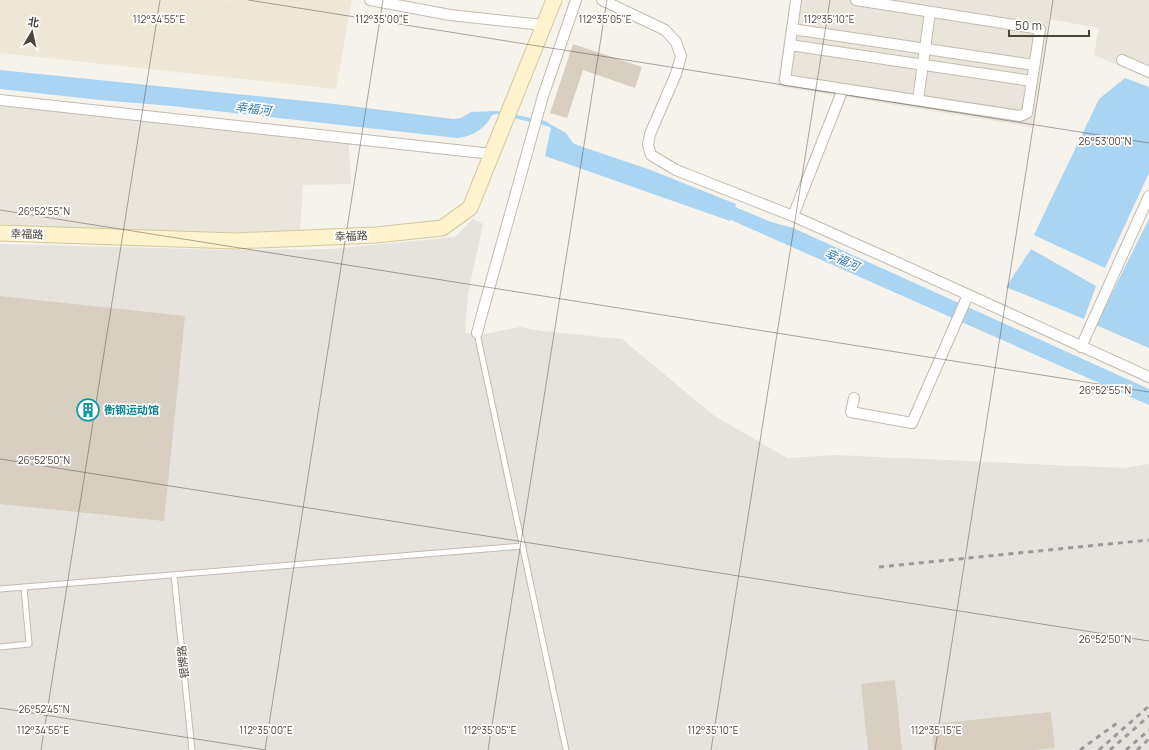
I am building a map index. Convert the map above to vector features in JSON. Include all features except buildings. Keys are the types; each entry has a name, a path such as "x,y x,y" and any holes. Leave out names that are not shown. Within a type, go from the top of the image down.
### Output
{"street":[{"path":"370,0 450,15 543,25"},
{"name":"幸福路","path":"0,233 235,241 376,235 442,228 470,208 554,0"},
{"path":"477,334 543,96 576,0"},
{"path":"602,0 665,30 676,42 681,56 676,74 650,134 648,145 651,155 676,170 793,216 1149,377"},
{"path":"796,0 785,80 1020,116 1027,113 1040,29 856,0"},
{"path":"918,100 930,12"},
{"path":"792,29 1034,65"},
{"path":"790,45 1032,81"},
{"path":"1122,60 1149,72"},
{"path":"793,216 844,89"},
{"path":"0,100 492,154"},
{"path":"1081,346 1149,196"},
{"path":"854,398 851,412 912,423 968,294"}],"lane":[{"path":"477,334 566,750"},
{"path":"0,589 523,546"},
{"name":"银牌路","path":"174,575 192,750"},
{"path":"0,647 29,644 24,587"}],"shaded area":[{"path":"0,0 352,0 336,89 0,53"},
{"path":"790,0 1149,0 1149,78 1094,55 1099,28 1049,19 1032,127 777,86"},
{"path":"0,95 348,134 351,184 303,185 300,231 201,233 0,224"},
{"path":"473,219 483,224 468,294 465,333 485,334 520,327 542,331 622,339 713,415 787,458 835,455 1123,468 1149,464 1149,750 0,750 0,244 233,250 331,249 455,237"}],"water":[{"name":"幸福河","path":"0,70 335,104 453,119 461,118 471,112 497,111 545,121 566,133 573,143 648,169 736,204 735,207 771,222 793,228 1149,389 1149,405 731,220 730,221 545,156 551,128 547,126 497,114 492,115 482,128 473,134 457,138 172,106 0,89"},
{"path":"1125,78 1149,87 1149,173 1105,268 1034,235 1099,99"},
{"path":"1149,219 1149,348 1096,325"},
{"path":"1031,249 1096,286 1084,319 1006,287"}],"railway":[{"path":"879,567 1149,540"},
{"path":"1099,750 1149,706"},
{"path":"1110,750 1149,716"},
{"path":"1080,750 1117,723"},
{"path":"1126,750 1149,730"},
{"path":"1137,750 1149,739"}],"place":[{"name":"衡钢运动馆","path":"88,410"}]}
